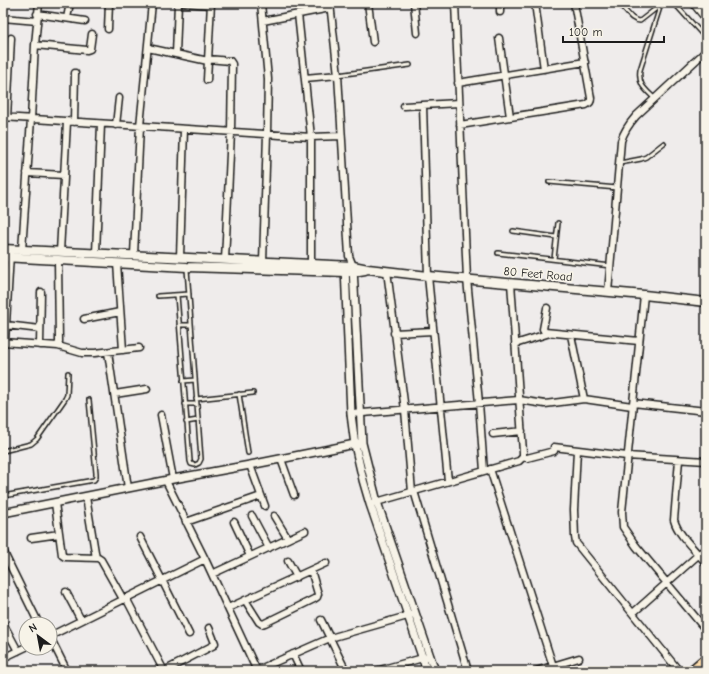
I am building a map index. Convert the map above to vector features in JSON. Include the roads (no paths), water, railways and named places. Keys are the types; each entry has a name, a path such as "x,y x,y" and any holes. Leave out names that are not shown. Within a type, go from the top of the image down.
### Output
{"highway":[{"path":"692,671 706,659"}],"main road":[{"path":"7,253 22,250 117,263 187,267 349,269"},
{"path":"7,253 59,256 96,253 263,262 311,263 349,269"},
{"name":"80 Feet Road","path":"349,269 368,269 706,302"}],"street":[{"path":"22,250 39,3"},
{"path":"67,18 70,3"},
{"path":"108,29 109,3"},
{"path":"134,255 140,126 152,3"},
{"path":"176,54 178,3"},
{"path":"184,3 211,4 207,80"},
{"path":"261,3 268,78 263,262"},
{"path":"368,3 373,42"},
{"path":"414,3 417,33"},
{"path":"455,3 467,279 487,470 553,666"},
{"path":"500,3 500,12"},
{"path":"535,3 544,69"},
{"path":"460,125 590,104 591,98 574,3"},
{"path":"693,3 704,11 706,19"},
{"path":"263,21 330,6 338,75 349,256 351,414 358,444 363,480 373,503 426,657 435,671"},
{"path":"298,14 311,137 311,263"},
{"path":"3,18 67,18 84,21"},
{"path":"35,45 87,50 90,48 92,34"},
{"path":"11,38 5,118 311,137 341,136"},
{"path":"499,38 510,117"},
{"path":"148,48 208,60 232,62 231,132 225,260"},
{"path":"608,292 621,141 623,134 636,116 706,51"},
{"path":"458,83 584,62"},
{"path":"58,346 59,256 64,175 75,73"},
{"path":"305,78 338,75"},
{"path":"116,125 119,98"},
{"path":"404,106 459,103"},
{"path":"423,105 428,276 448,481"},
{"path":"96,253 101,124"},
{"path":"180,257 184,129"},
{"path":"27,173 64,175"},
{"path":"7,253 5,299 6,325 4,342 58,346 82,353 108,352 139,348"},
{"path":"117,263 123,350"},
{"path":"349,269 360,414 358,444"},
{"path":"386,271 405,410 413,491 468,671"},
{"path":"373,503 519,461 523,457 511,283"},
{"path":"40,345 41,292"},
{"path":"644,295 627,456 622,512 623,527 636,546 706,630"},
{"path":"547,308 543,329 545,332 639,341"},
{"path":"84,319 120,312"},
{"path":"6,325 40,329"},
{"path":"394,332 433,331"},
{"path":"515,344 551,333"},
{"path":"570,335 584,400"},
{"path":"108,352 128,488"},
{"path":"115,394 147,389"},
{"path":"351,414 519,400 545,404 584,400 706,411"},
{"path":"161,415 169,480 186,522 205,559 256,671 330,638 412,615"},
{"path":"493,434 522,431"},
{"path":"3,514 128,488 358,444"},
{"path":"523,457 527,458 554,449 627,456 706,461"},
{"path":"577,450 574,510 576,543 679,671"},
{"path":"281,459 294,495"},
{"path":"679,460 674,520 675,525 679,532 706,563"},
{"path":"250,465 264,506"},
{"path":"186,522 261,496"},
{"path":"86,497 96,558"},
{"path":"55,503 62,555 65,557 96,558 104,563 164,671 212,647 215,643 208,628"},
{"path":"252,516 268,548"},
{"path":"274,516 288,539"},
{"path":"234,522 250,556"},
{"path":"212,574 305,531"},
{"path":"31,538 59,534"},
{"path":"140,537 189,634"},
{"path":"633,613 706,548"},
{"path":"3,549 35,616"},
{"path":"58,633 205,559"},
{"path":"288,560 297,577"},
{"path":"228,608 326,563"},
{"path":"245,600 259,622 262,624 265,623 317,597 318,594 311,570"},
{"path":"66,592 82,620"},
{"path":"321,620 346,671"},
{"path":"3,623 18,651 3,658"},
{"path":"58,653 67,671"},
{"path":"293,654 301,671"},
{"path":"376,671 426,657"},
{"path":"426,657 427,671"},
{"path":"536,671 579,658"}],"lane":[{"path":"674,3 702,34"},
{"path":"622,7 632,18 636,21 640,21 662,4"},
{"path":"655,99 642,86 639,77 662,4"},
{"path":"338,75 410,65"},
{"path":"620,163 646,157 664,143"},
{"path":"549,182 617,188"},
{"path":"554,259 558,223"},
{"path":"514,231 556,237"},
{"path":"498,253 611,266"},
{"path":"187,267 201,459 199,463 201,474"},
{"path":"158,296 189,294"},
{"path":"176,295 190,461 191,464 195,465 199,463"},
{"path":"179,325 191,325"},
{"path":"3,452 31,444 36,439 67,395 68,373"},
{"path":"183,380 195,380"},
{"path":"196,399 253,393"},
{"path":"239,394 248,453"},
{"path":"3,496 94,480 96,473 89,400"},
{"path":"185,404 197,404"},
{"path":"186,422 198,420"}]}
